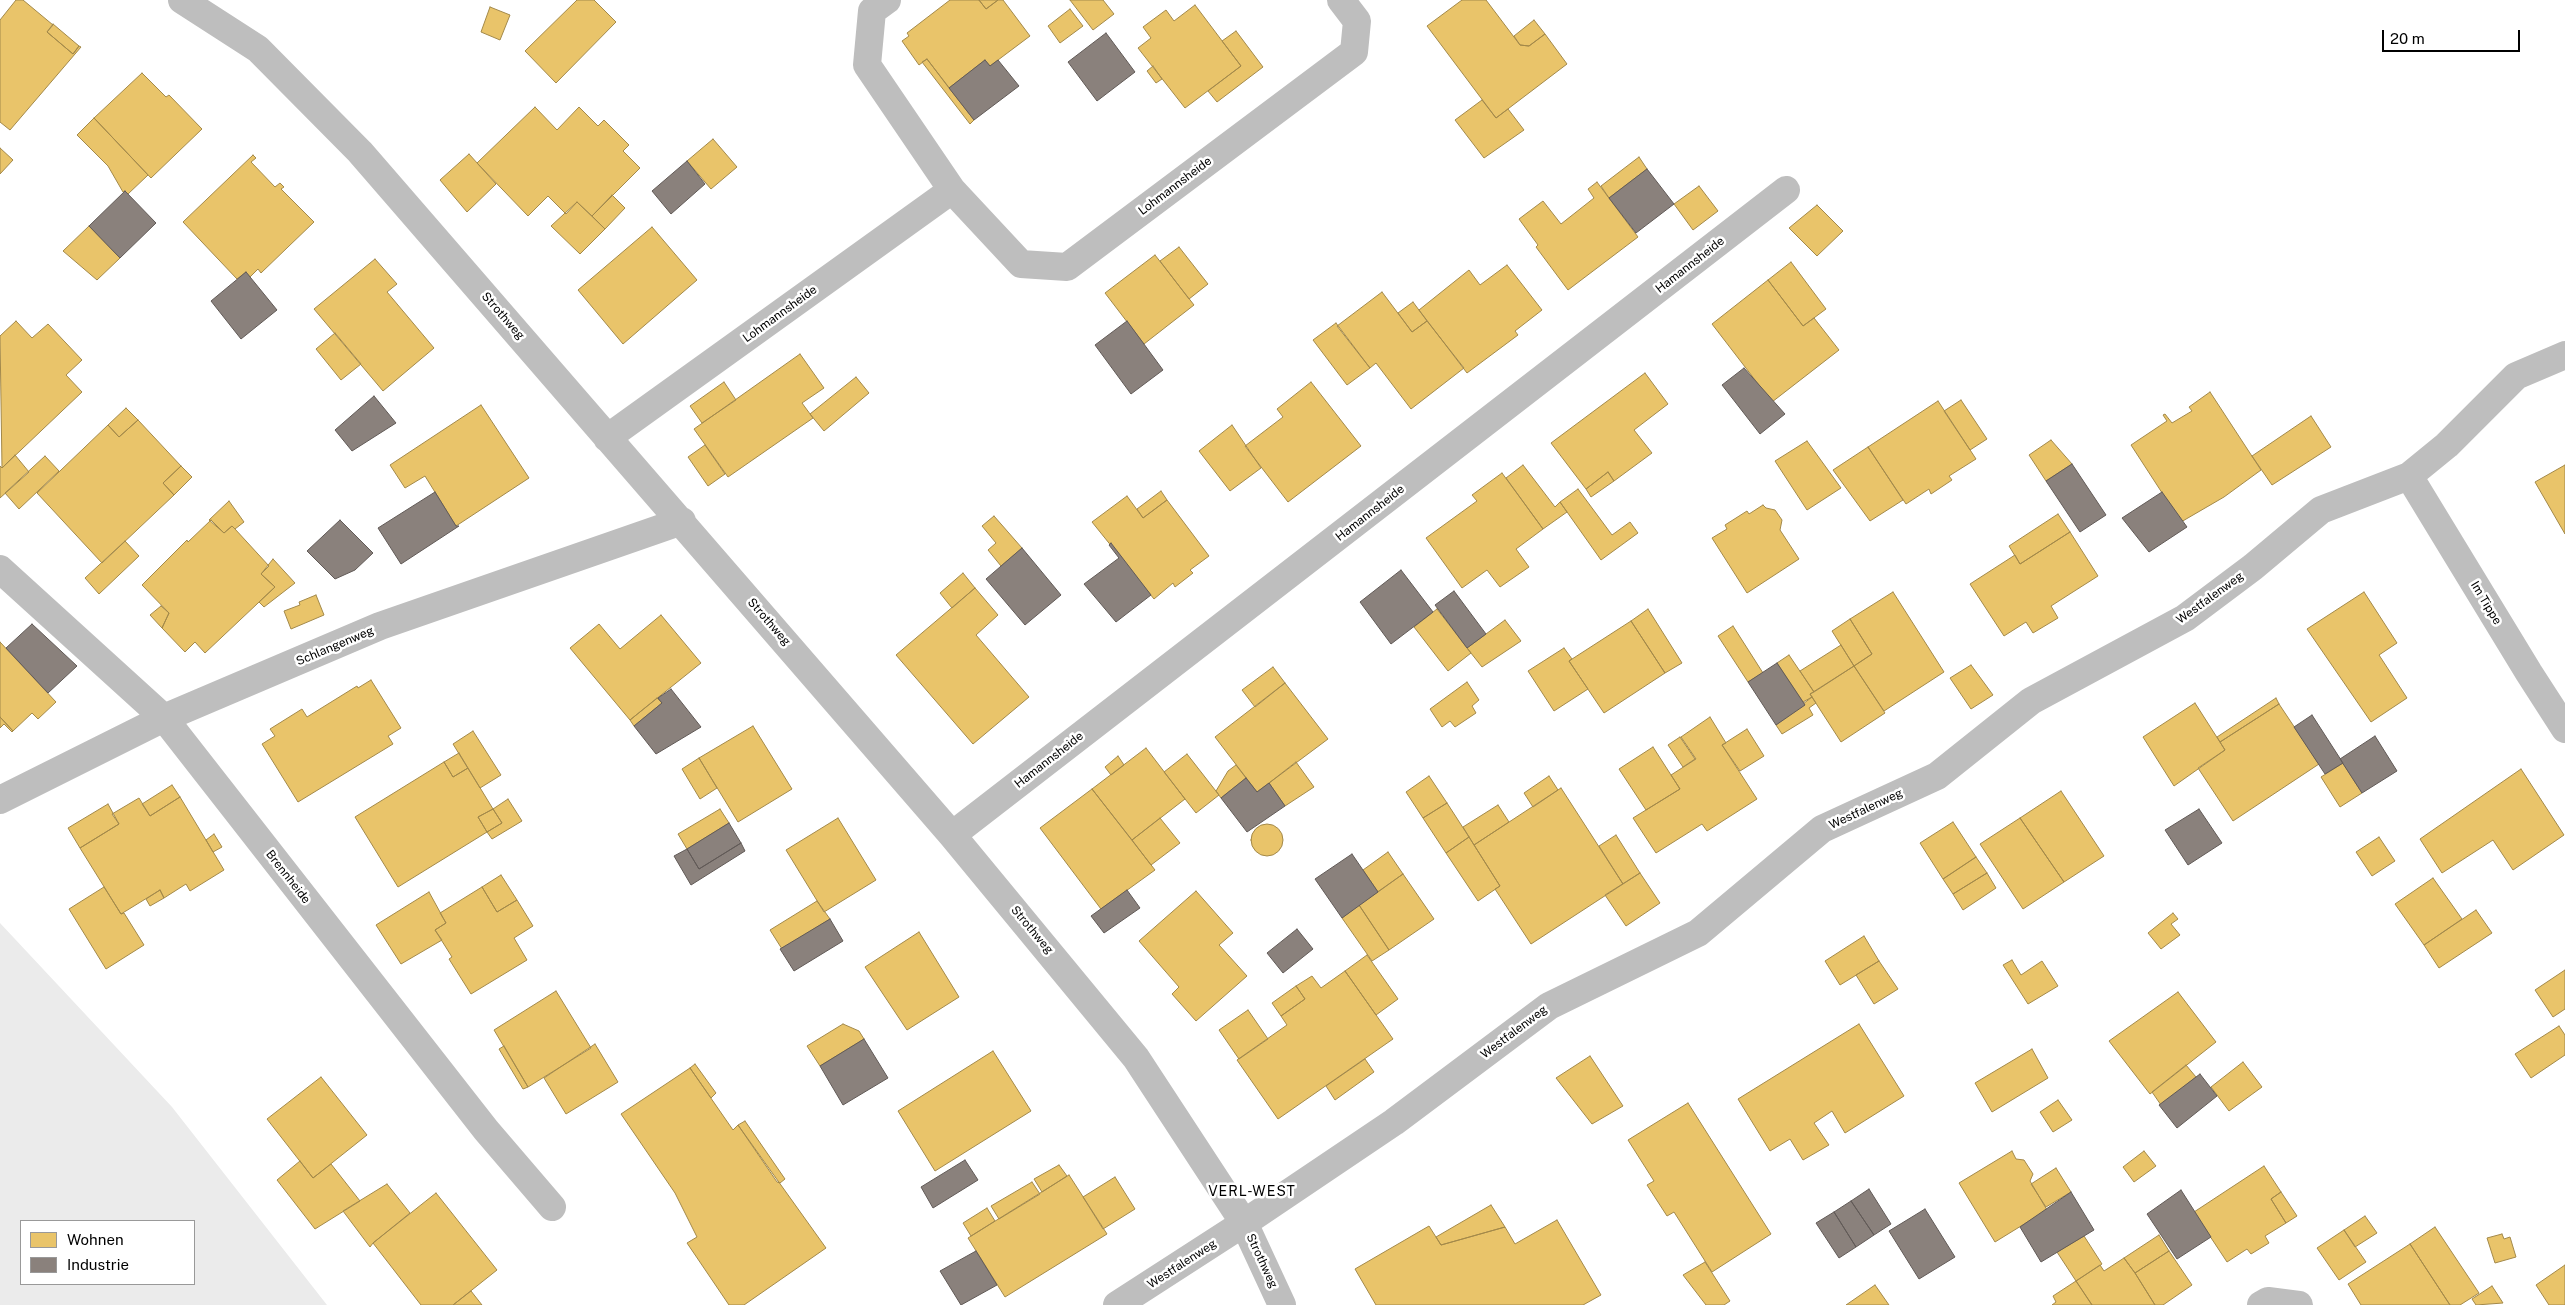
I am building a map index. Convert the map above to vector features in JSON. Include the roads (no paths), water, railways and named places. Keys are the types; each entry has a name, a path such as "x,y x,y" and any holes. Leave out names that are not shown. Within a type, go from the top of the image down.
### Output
{"street":[{"name":"Strothweg","path":"182,0 258,49 360,152 607,438 682,521 952,835 1136,1058 1244,1223 1282,1305"},
{"name":"Lohmannsheide","path":"887,0 872,11 867,65 952,190 1021,264 1067,267 1354,52 1357,21 1341,0"},
{"name":"Lohmannsheide","path":"607,438 952,190"},
{"name":"Hamannsheide","path":"952,835 1786,190"},
{"name":"Westfalenweg","path":"1117,1305 1244,1223 1394,1122 1549,1006 1698,933 1822,829 1937,776 2031,702 2185,618 2253,567 2321,510 2409,476 2448,445 2516,376 2565,355"},
{"name":"Im Tippe","path":"2409,476 2528,673 2565,729"},
{"name":"Schlangenweg","path":"0,800 164,718 380,626 682,521"},
{"name":"Brennheide","path":"0,569 164,718 486,1130 552,1207"},
{"path":"2261,1305 2268,1300 2299,1305"}],"district":[{"name":"VERL-WEST","path":"1252,1192"}]}
